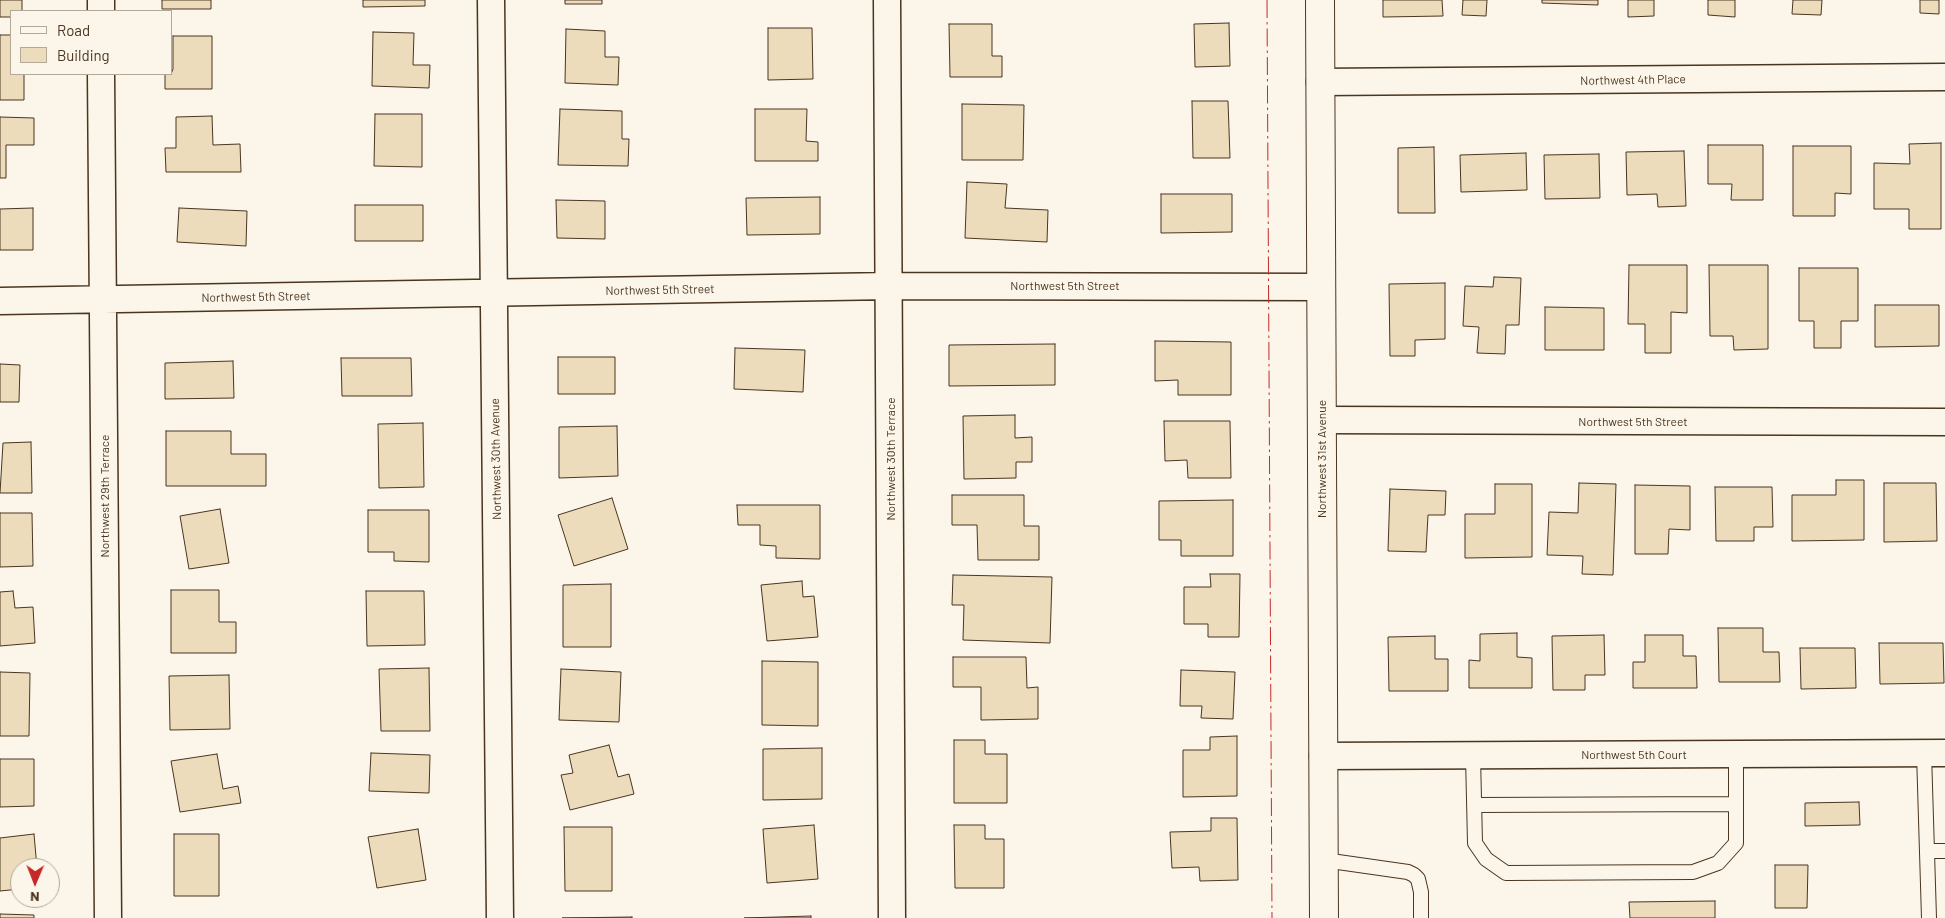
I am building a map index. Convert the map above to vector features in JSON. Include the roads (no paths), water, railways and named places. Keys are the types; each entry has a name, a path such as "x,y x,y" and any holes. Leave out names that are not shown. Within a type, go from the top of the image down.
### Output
{"main road":[{"name":"Northwest 31st Avenue","path":"1320,0 1324,918"}],"street":[{"name":"Northwest 30th Avenue","path":"491,0 500,918"},
{"name":"Northwest 30th Terrace","path":"887,0 892,918"},
{"name":"Northwest 29th Terrace","path":"101,75 108,918"},
{"name":"Northwest 4th Place","path":"1320,82 1945,77"},
{"name":"Northwest 5th Street","path":"0,301 890,286 1321,286"},
{"name":"Northwest 5th Street","path":"1322,420 1945,422"},
{"name":"Northwest 5th Court","path":"1323,756 1935,753"}],"lane":[{"path":"1929,918 1927,851 1935,753"},
{"path":"1473,756 1475,843 1486,859 1506,872 1694,872 1718,863 1736,843 1736,754"},
{"path":"1474,805 1736,804"},
{"path":"1927,851 1945,851"},
{"path":"1324,860 1408,872 1414,875 1418,879 1421,892 1421,918"}]}
